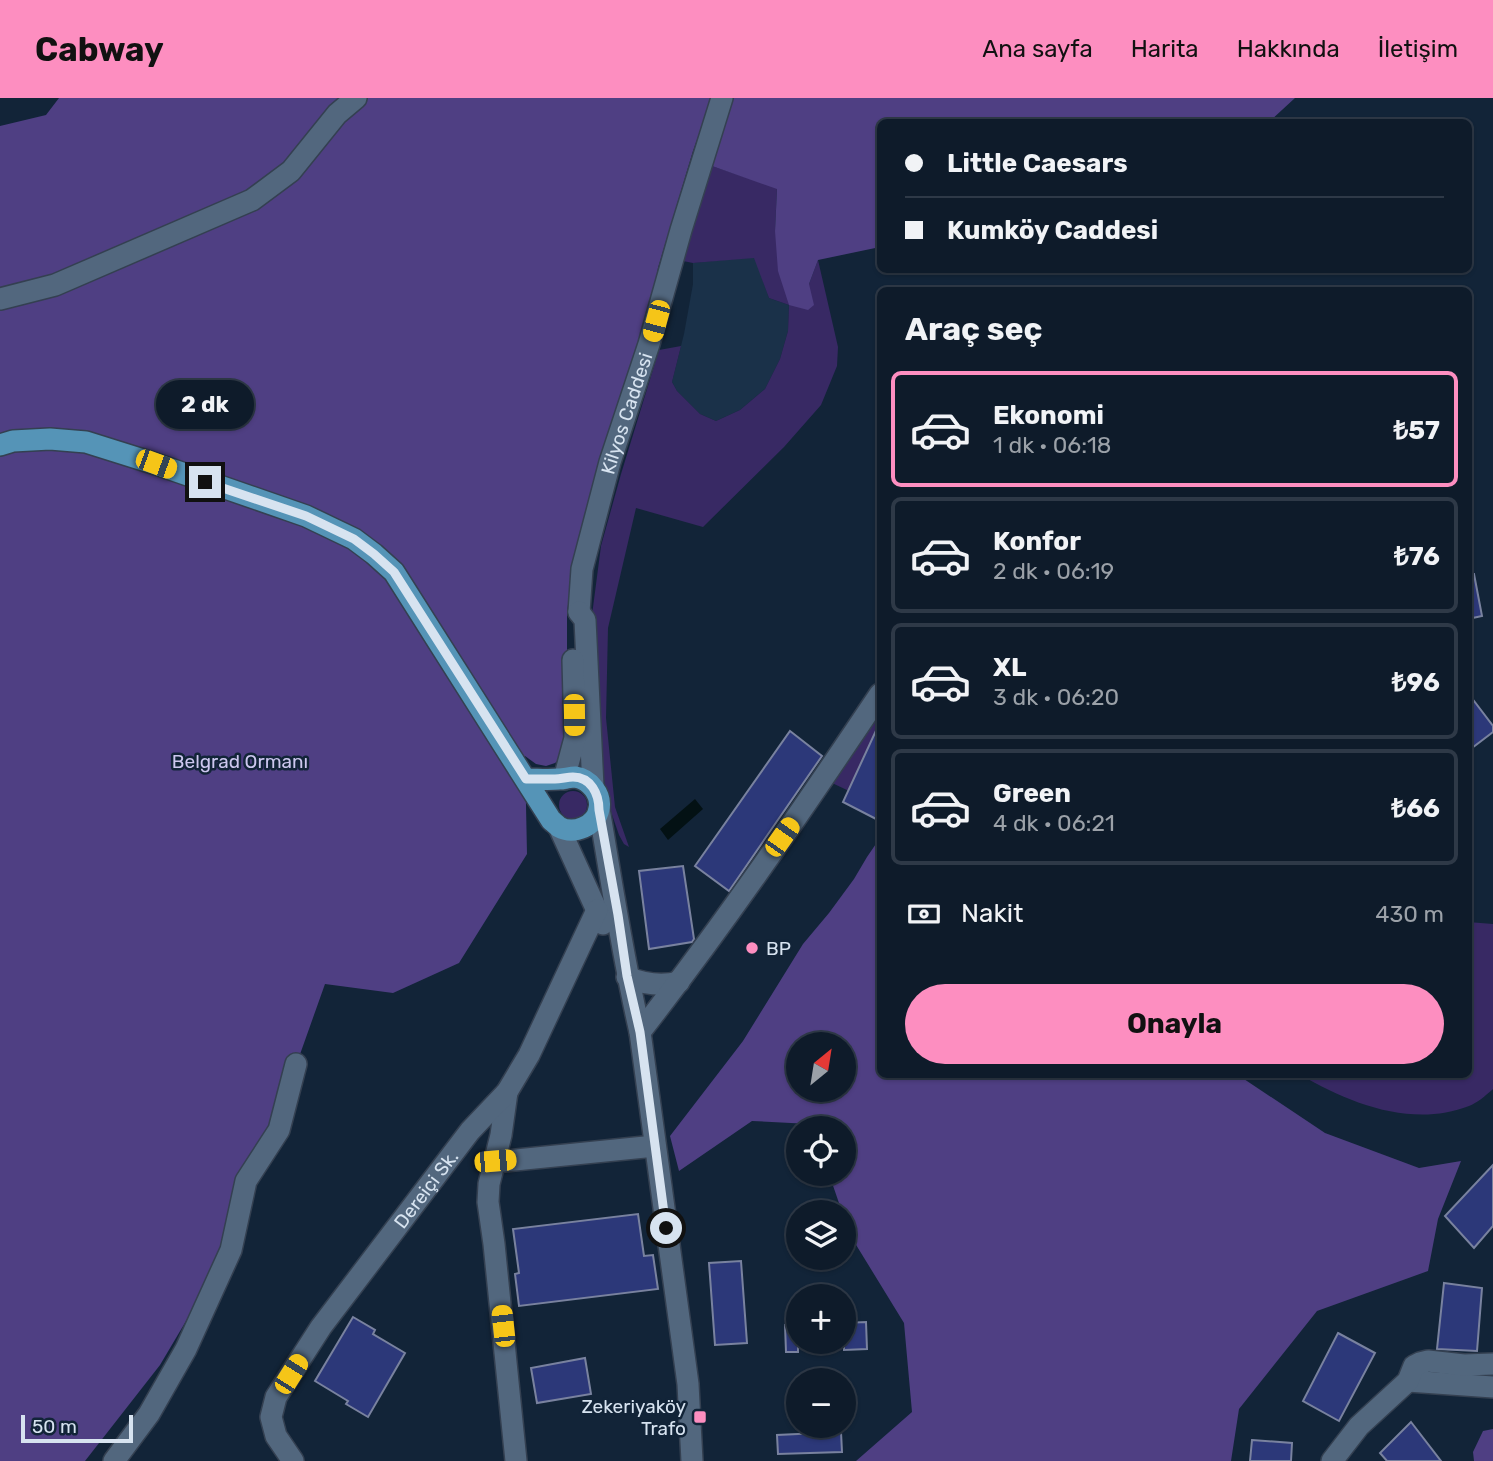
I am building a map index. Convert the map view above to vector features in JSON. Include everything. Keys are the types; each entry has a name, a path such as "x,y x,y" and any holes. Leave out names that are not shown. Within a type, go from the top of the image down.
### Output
{"main road":[{"path":"0,445 13,441 50,439 86,442 306,516 354,539 394,572 526,779 553,819 568,830 579,829 589,824 599,810 598,797 586,780 574,777 526,779"},
{"path":"553,819 546,798 549,790 562,779"}],"street":[{"path":"0,299 55,285 252,200 291,171 337,114 356,98"},
{"name":"Kilyos Caddesi","path":"579,612 582,569 610,461 649,344 722,98"},
{"path":"562,779 575,738 572,620 579,612 585,620 593,787"},
{"path":"640,1032 679,982 812,795 877,698"},
{"path":"599,810 627,976 640,1032 688,1384 692,1461"},
{"path":"553,819 627,976 642,983 659,985 679,982"},
{"name":"Dereiçi Sk.","path":"293,1461 276,1436 271,1418 276,1397 321,1326 470,1131 507,1092 529,1055 597,911"},
{"path":"114,1461 149,1414 186,1349 231,1250 246,1181 279,1130 296,1064"},
{"path":"507,1092 488,1202 516,1461"},
{"path":"495,1161 655,1146"},
{"path":"1332,1461 1359,1426 1408,1381 1414,1366 1428,1361 1464,1365 1493,1364"},
{"path":"1408,1381 1493,1387"}],"shaded area":[{"path":"712,166 777,188 775,231 809,284 818,260 838,347 837,366 821,405 784,447 703,527 636,508 608,628 606,718 615,807 629,847 619,835 608,803 599,750 592,615 601,546 659,350 681,346 672,382 677,391 700,414 716,421 740,410 765,389 780,359 788,331 789,305 769,298 754,258 693,263 683,261"},
{"path":"755,257 769,298 789,305 788,331 780,359 765,389 740,410 716,421 700,414 677,391 672,382 693,284 693,263"},
{"path":"877,716 877,742 873,740 849,791 830,782"},
{"path":"573,791 583,795 587,805 583,815 573,819 563,815 559,805 563,795"},
{"path":"695,799 703,809 668,840 660,829"},
{"path":"1472,922 1493,924 1492,1090 1472,1105 1426,1115 1382,1110 1306,1078 1472,1078"}],"green space":[{"name":"Belgrad Ormanı","path":"59,98 712,98 658,268 652,312 607,439 573,564 567,613 570,733 562,757 555,763 546,766 536,764 525,756 527,854 459,963 393,993 325,984 234,1240 160,1365 85,1461 0,1461 0,126 46,115"},
{"path":"733,98 1295,98 1272,119 877,119 877,248 818,260 809,284 814,305 808,310 789,305 778,271 775,231 777,189 712,166"},
{"path":"877,842 877,1078 1242,1078 1325,1133 1419,1168 1461,1161 1438,1219 1428,1271 1317,1311 1239,1409 1231,1461 856,1461 912,1412 904,1323 856,1245 856,1200 838,1200 833,1186 856,1186 856,1116 786,1116 786,1123 752,1121 679,1171 670,1136 743,1041 803,944 829,913"},
{"path":"1493,1429 1493,1461 1474,1461 1473,1452 1483,1431"}],"building":[{"path":"1472,574 1474,574 1482,616 1472,618"},
{"path":"1472,698 1493,726 1493,732 1472,748"},
{"path":"877,728 877,819 843,802"},
{"path":"790,731 822,756 729,891 695,866"},
{"path":"683,866 694,939 692,942 649,949 639,871"},
{"path":"1493,1165 1493,1226 1474,1248 1445,1216"},
{"path":"638,1214 644,1256 653,1255 658,1289 519,1306 515,1274 519,1273 513,1229"},
{"path":"741,1261 747,1343 715,1345 709,1263"},
{"path":"1444,1283 1482,1288 1477,1351 1437,1349"},
{"path":"353,1317 375,1330 373,1334 405,1353 368,1417 315,1381"},
{"path":"856,1322 866,1322 867,1349 856,1349"},
{"path":"1338,1333 1375,1353 1339,1421 1303,1401"},
{"path":"585,1358 591,1394 537,1403 531,1368"},
{"path":"1411,1422 1441,1461 1387,1461 1380,1453"},
{"path":"777,1435 786,1435 786,1438 841,1438 842,1452 778,1454"},
{"path":"1252,1440 1292,1443 1291,1461 1250,1461"}],"place":[{"name":"BP","path":"752,948"},
{"name":"Zekeriyaköy Trafo","path":"700,1417"}],"route":[{"path":"205,482 306,516 354,539 374,554 394,572 526,779 574,777 586,780 593,787 598,797 627,976 640,1032 666,1228"}]}
